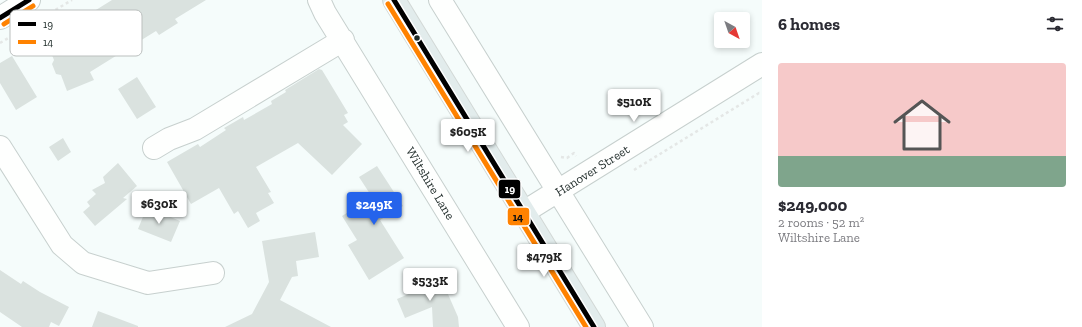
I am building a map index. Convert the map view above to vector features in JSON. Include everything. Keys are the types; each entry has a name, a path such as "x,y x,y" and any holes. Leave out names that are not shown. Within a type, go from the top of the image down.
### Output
{"main road":[{"path":"394,0 594,327"}],"street":[{"path":"13,10 29,0"},
{"name":"Wiltshire Lane","path":"319,0 518,327"},
{"path":"440,0 642,327"},
{"path":"0,18 10,12"},
{"path":"154,148 169,139 195,129 343,40"},
{"name":"Hanover Street","path":"524,212 762,64"},
{"path":"0,147 62,245 83,263 148,283 213,273"}],"path":[{"path":"632,171 759,93 762,94"}],"building":[{"path":"112,0 206,0 175,19 178,23 159,35 156,31 142,40 142,10 96,10"},
{"path":"12,56 37,97 16,110 0,83 0,63"},
{"path":"52,56 116,56 90,72 94,80 67,91 61,75 56,74 52,64 54,60"},
{"path":"319,69 322,70 348,113 344,115 348,122 343,125 362,144 332,175 298,143 256,167 271,192 268,193 274,203 256,213 260,221 248,228 238,211 234,214 219,188 191,204 167,162 198,144 200,147 226,130 224,128 243,117 244,120 272,104 271,101 286,92 285,90"},
{"path":"137,77 156,107 137,119 118,89"},
{"path":"63,138 71,152 58,161 49,147"},
{"path":"118,163 137,186 123,198 127,199 95,226 83,212 90,206 87,202 96,194 92,190 105,183 103,177"},
{"path":"377,166 403,206 380,220 404,258 369,280 348,245 357,240 342,216 372,197 359,177"},
{"path":"147,207 180,221 171,242 138,229"},
{"path":"315,232 319,257 296,261 298,276 292,277 280,300 331,327 225,327 252,314 269,282 262,241"},
{"path":"0,270 21,284 23,281 40,292 69,307 59,326 51,322 49,327 22,327 0,312"},
{"path":"430,271 438,288 444,285 458,317 459,327 433,327 432,307 405,318 397,299 418,290 413,279"},
{"path":"98,311 138,326 138,327 92,327"}],"transit line":[{"name":"19","path":"13,10 29,0"},
{"name":"19","path":"394,0 594,327"},
{"name":"14","path":"388,4 586,327"},
{"name":"14","path":"27,10 33,6"},
{"name":"19","path":"0,18 10,12"},
{"name":"14","path":"4,24 10,20"}]}
